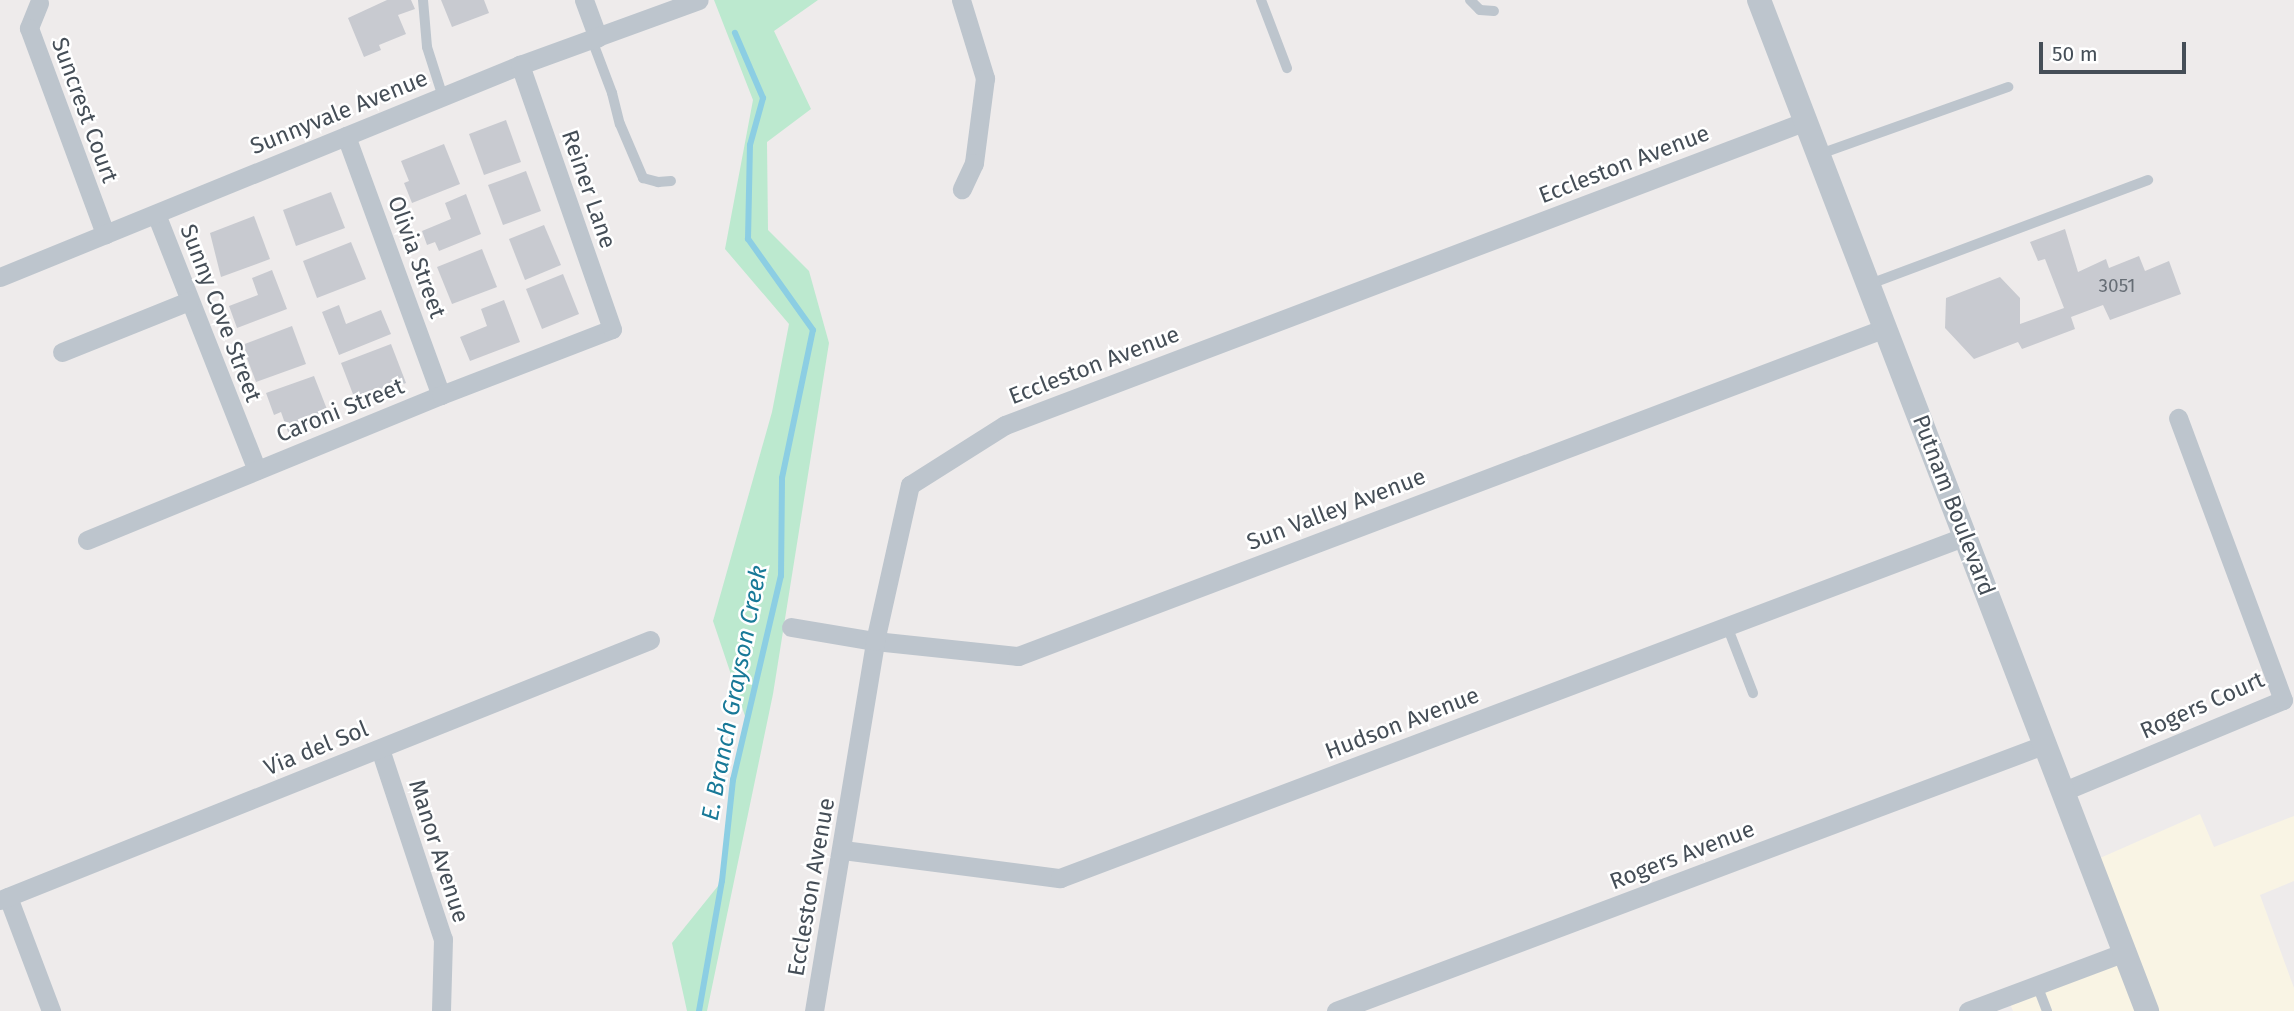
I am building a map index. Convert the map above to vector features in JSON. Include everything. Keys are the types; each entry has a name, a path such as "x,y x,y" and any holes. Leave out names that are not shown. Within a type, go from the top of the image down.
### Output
{"street":[{"path":"584,0 595,39"},
{"name":"Sunnyvale Avenue","path":"0,277 520,65 699,0"},
{"path":"961,0 985,78 974,163 962,190"},
{"name":"Putnam Boulevard","path":"1759,0 2147,1011"},
{"name":"Suncrest Court","path":"38,3 29,28 104,234"},
{"name":"Reiner Lane","path":"520,65 612,329"},
{"name":"Eccleston Avenue","path":"814,1011 843,850 875,641 910,485 1005,425 1806,121"},
{"name":"Olivia Street","path":"346,136 441,395"},
{"name":"Sunny Cove Street","path":"156,214 257,470"},
{"path":"62,352 189,301"},
{"name":"Sun Valley Avenue","path":"791,627 875,641 1018,656 1885,328"},
{"name":"Caroni Street","path":"87,540 441,395 612,329"},
{"name":"Rogers Court","path":"2064,791 2283,700 2178,418"},
{"name":"Hudson Avenue","path":"843,850 1060,878 1966,536"},
{"name":"Via del Sol","path":"4,899 650,640"},
{"name":"Rogers Avenue","path":"1336,1011 2046,744"},
{"name":"Manor Avenue","path":"380,749 443,939 441,1011"},
{"path":"4,899 51,1011"},
{"path":"1974,1010 2125,952"}],"lane":[{"path":"423,0 427,47 443,97"},
{"path":"1261,0 1287,68"},
{"path":"1470,0 1480,10 1493,10"},
{"path":"595,39 620,124 643,178 658,182 671,181"},
{"path":"1819,155 2008,87"},
{"path":"1868,284 2148,180"},
{"path":"1727,626 1753,693"},
{"path":"2037,985 2047,1011"}],"shaded area":[{"path":"2200,814 2214,847 2294,816 2294,881 2260,895 2294,988 2294,1011 2013,1011 2007,996 2125,952 2091,862"}],"green space":[{"path":"714,0 818,0 774,31 811,109 767,142 768,230 809,271 829,343 773,694 707,1011 687,1011 672,943 722,881 733,780 747,722 713,621 772,412 789,324 725,249 753,100"}],"building":[{"path":"387,0 411,0 415,9 398,15 406,34 379,45 381,50 364,57 348,18"},
{"path":"441,0 484,0 489,13 452,27"},
{"path":"506,120 521,162 484,175 469,134"},
{"path":"444,144 460,184 412,203 404,183 409,181 401,161"},
{"path":"526,171 541,211 503,225 488,185"},
{"path":"331,192 345,228 296,246 283,210"},
{"path":"466,194 481,234 439,251 435,242 427,245 422,231 451,219 445,203"},
{"path":"254,216 270,259 221,277 210,233"},
{"path":"544,225 561,265 525,280 509,239"},
{"path":"2065,229 2078,272 2106,259 2109,268 2139,256 2145,271 2169,261 2181,294 2110,320 2103,305 2071,317 2075,329 2022,349 2018,342 1974,359 1945,328 1946,298 2000,277 2020,298 2020,324 2064,308 2045,259 2038,261 2030,242"},
{"path":"351,242 366,279 317,298 303,261"},
{"path":"482,249 497,287 452,304 437,267"},
{"path":"272,270 287,309 237,328 229,306 258,295 252,278"},
{"path":"563,274 579,314 542,329 526,289"},
{"path":"504,300 520,342 470,361 460,337 487,326 481,309"},
{"path":"339,305 346,324 381,310 391,334 339,355 322,312"},
{"path":"292,326 306,364 256,382 242,345"},
{"path":"391,344 406,383 356,402 341,363"},
{"path":"314,376 330,417 288,432 281,412 274,415 266,393"}],"waterway":[{"name":"E. Branch Grayson Creek","path":"699,1011 722,881 733,780 781,576 782,478 813,330 748,239 750,145 763,98 735,33"}]}
